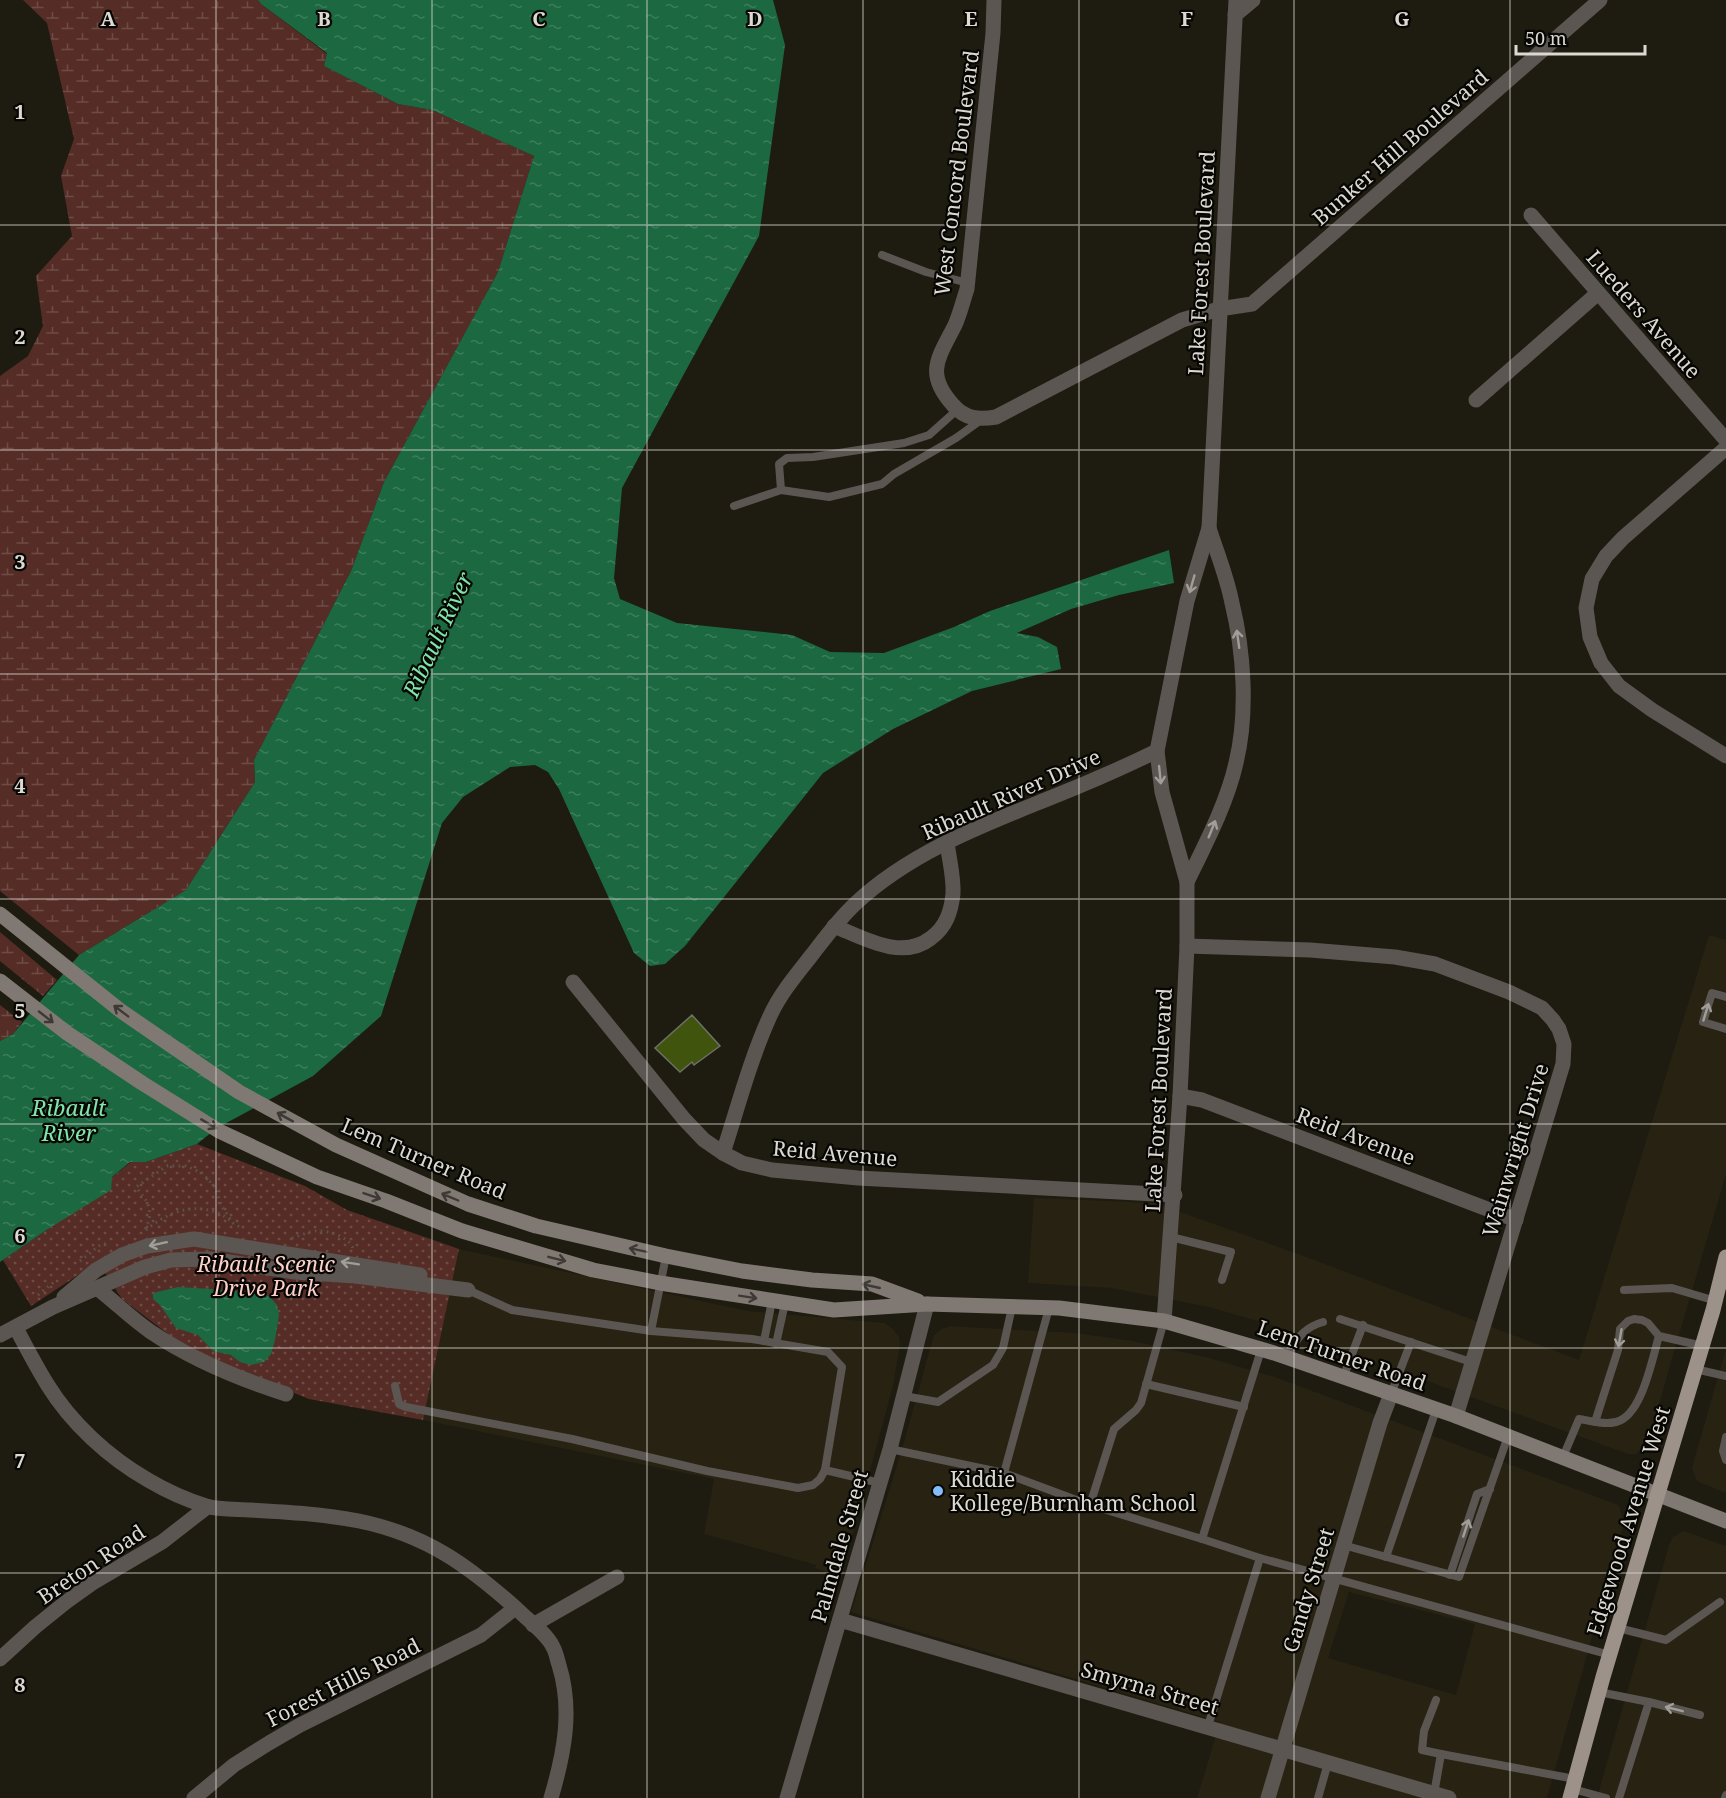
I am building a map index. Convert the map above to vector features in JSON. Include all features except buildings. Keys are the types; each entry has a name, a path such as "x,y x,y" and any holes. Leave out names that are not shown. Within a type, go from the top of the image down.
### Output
{"main road":[{"name":"Lem Turner Road","path":"0,914 121,1011 238,1092 336,1145 468,1204 536,1226 666,1256 742,1271 872,1284 927,1304"},
{"name":"Lem Turner Road","path":"0,981 67,1033 219,1131 317,1177 386,1201 462,1232 592,1270 834,1310 927,1304 1049,1308 1164,1321 1261,1350 1456,1416 1726,1521"},
{"name":"Edgewood Avenue West","path":"1573,1789 1657,1494 1716,1301 1726,1257"}],"street":[{"name":"West Concord Boulevard","path":"957,410 946,398 938,381 936,362 956,323 968,283 993,33 994,0"},
{"path":"1235,8 1252,0"},
{"name":"Bunker Hill Boulevard","path":"1219,309 1252,304 1600,0"},
{"name":"Lake Forest Boulevard","path":"1164,1321 1180,1096 1187,946 1187,882 1162,792 1157,752 1187,601 1209,528 1235,8"},
{"name":"Lueders Avenue","path":"1531,214 1726,440"},
{"path":"1476,400 1598,293"},
{"path":"957,410 981,420 996,417 1182,320 1219,309"},
{"path":"1726,448 1623,538 1606,556 1592,579 1586,608 1590,637 1600,663 1619,686 1652,710 1726,756"},
{"name":"Lake Forest Boulevard","path":"1187,882 1211,832 1236,763 1244,712 1239,646 1232,603 1209,528"},
{"name":"Ribault River Drive","path":"723,1153 757,1049 771,1014 790,983 834,926 855,904 878,884 906,865 947,842 983,825 1106,776 1157,752"},
{"path":"834,926 879,945 904,949 923,944 938,933 949,916 953,892 947,842"},
{"name":"Wainwright Drive","path":"1187,946 1310,950 1395,957 1435,964 1509,992 1542,1008 1559,1029 1564,1044 1563,1064 1456,1416"},
{"name":"Reid Avenue","path":"573,982 684,1119 704,1140 742,1163 772,1170 847,1178 1174,1195"},
{"name":"Reid Avenue","path":"1180,1096 1202,1100 1516,1220"},
{"path":"53,1307 96,1270 122,1255 147,1246 194,1239 432,1277 468,1290"},
{"path":"0,1335 53,1307 144,1267 171,1260 210,1259 295,1272 355,1276 468,1290"},
{"path":"97,1288 151,1332 187,1353 239,1379 286,1394"},
{"name":"Palmdale Street","path":"787,1798 890,1449 927,1304"},
{"path":"16,1328 47,1385 64,1409 117,1460 149,1481 207,1507 312,1514 360,1521 403,1533 431,1544 462,1564 515,1608 553,1646 564,1680 567,1718 563,1757 551,1798"},
{"name":"Gandy Street","path":"1268,1798 1390,1394"},
{"name":"Breton Road","path":"0,1659 66,1602 94,1582 162,1542 207,1507"},
{"path":"533,1625 617,1576"},
{"name":"Forest Hills Road","path":"194,1798 234,1766 268,1743 481,1635 515,1608"},
{"name":"Smyrna Street","path":"840,1620 1441,1796"}],"lane":[{"path":"882,255 926,272 968,283"},
{"path":"781,490 779,464 786,458 813,457 904,443 929,435 957,410"},
{"path":"734,506 781,490 829,497 882,484 894,474 956,438 981,420"},
{"path":"1726,997 1712,993 1703,1022 1726,1029"},
{"path":"1171,1237 1231,1252 1222,1280"},
{"path":"651,1331 666,1256"},
{"path":"1624,1290 1672,1288 1716,1301"},
{"path":"395,1386 399,1404 406,1407 572,1439 707,1471 798,1488 813,1485 825,1470 842,1367 828,1352 764,1341 651,1331 512,1310 468,1290"},
{"path":"764,1341 779,1302"},
{"path":"776,1344 779,1302"},
{"path":"904,1396 938,1402 993,1365 1003,1348 1012,1307"},
{"path":"1004,1473 1049,1308"},
{"path":"1595,1422 1618,1350 1620,1329 1628,1321 1634,1318 1648,1323 1659,1336 1703,1346"},
{"path":"1340,1319 1471,1362"},
{"path":"1090,1505 1114,1429 1141,1403 1164,1321"},
{"path":"1285,1358 1303,1331 1311,1325 1323,1322"},
{"path":"1343,1378 1363,1325"},
{"path":"1563,1457 1579,1419 1608,1424 1619,1422 1633,1410 1640,1398 1659,1336"},
{"path":"1390,1394 1411,1342"},
{"path":"1202,1539 1261,1350"},
{"path":"1695,1369 1726,1376"},
{"path":"1146,1384 1244,1407"},
{"path":"1386,1557 1436,1410"},
{"path":"1343,1545 1459,1577 1508,1436"},
{"path":"1726,1437 1724,1451 1726,1460"},
{"path":"890,1449 1004,1473 1090,1505 1125,1514 1260,1558 1610,1655"},
{"path":"825,1470 880,1483"},
{"path":"1208,1726 1260,1558"},
{"path":"1618,1628 1666,1640 1720,1602"},
{"path":"1599,1692 1700,1715"},
{"path":"1436,1700 1424,1731 1422,1750 1606,1798"},
{"path":"1619,1798 1648,1702"},
{"path":"1441,1754 1441,1796"},
{"path":"1318,1798 1328,1763"}],"path":[{"path":"144,1231 167,1215 186,1209 216,1212 233,1223"}],"shaded area":[{"path":"1709,935 1726,940 1726,1174 1647,1445 1636,1454 1628,1454 1278,1327 1209,1307 1111,1288 1028,1283 1034,1198 1155,1203 1304,1256 1579,1360"},
{"path":"459,1249 748,1311 885,1323 893,1329 899,1337 900,1344 893,1386 841,1577 815,1568 816,1565 704,1534 714,1479 423,1420"},
{"path":"950,1326 1076,1333 1133,1341 1206,1357 1275,1377 1616,1504 1620,1508 1624,1523 1547,1798 1197,1798 1220,1722 851,1612 900,1456 934,1335","holes":["1349,1592 1475,1624 1456,1695 1328,1658"]},
{"path":"1726,1349 1726,1493 1701,1483 1696,1479 1692,1468"},
{"path":"1684,1531 1726,1546 1726,1798 1597,1798 1669,1545 1673,1537"}],"green space":[{"path":"23,0 258,0 327,54 324,66 398,104 432,110 534,156 498,272 384,482 351,571 254,760 255,782 186,890 79,955 0,891 0,376 28,356 43,326 36,276 72,236 61,176 74,139 47,23"},
{"path":"0,932 57,980 43,996 0,961"},
{"path":"0,1005 22,1022 13,1034 0,1041"},
{"name":"Ribault Scenic Drive Park","path":"197,1144 305,1186 347,1210 459,1249 423,1420 309,1399 225,1365 172,1337 122,1299 98,1262 31,1306 3,1260 48,1229 131,1162 146,1162"}],"water":[{"name":"Ribault River","path":"258,0 773,0 785,45 759,236 622,488 614,578 620,599 677,623 792,635 830,652 884,653 990,611 1169,550 1174,583 1119,595 1071,609 1017,633 1038,637 1057,647 1061,669 972,691 893,729 823,773 685,946 665,964 650,966 634,953 559,789 548,772 535,765 510,767 463,797 442,823 381,1016 313,1076 217,1128 197,1144 146,1162 130,1162 112,1177 111,1190 0,1262 0,1041 13,1034 79,955 186,890 255,782 254,760 351,571 384,482 498,272 534,156 432,110 398,104 324,66 327,53"},
{"path":"178,1287 228,1290 269,1296 277,1305 279,1315 271,1354 264,1362 251,1365 240,1362 231,1355 213,1351 198,1335 176,1328 153,1299 153,1293"}],"place":[{"name":"Kiddie Kollege/Burnham School","path":"938,1491"}]}
